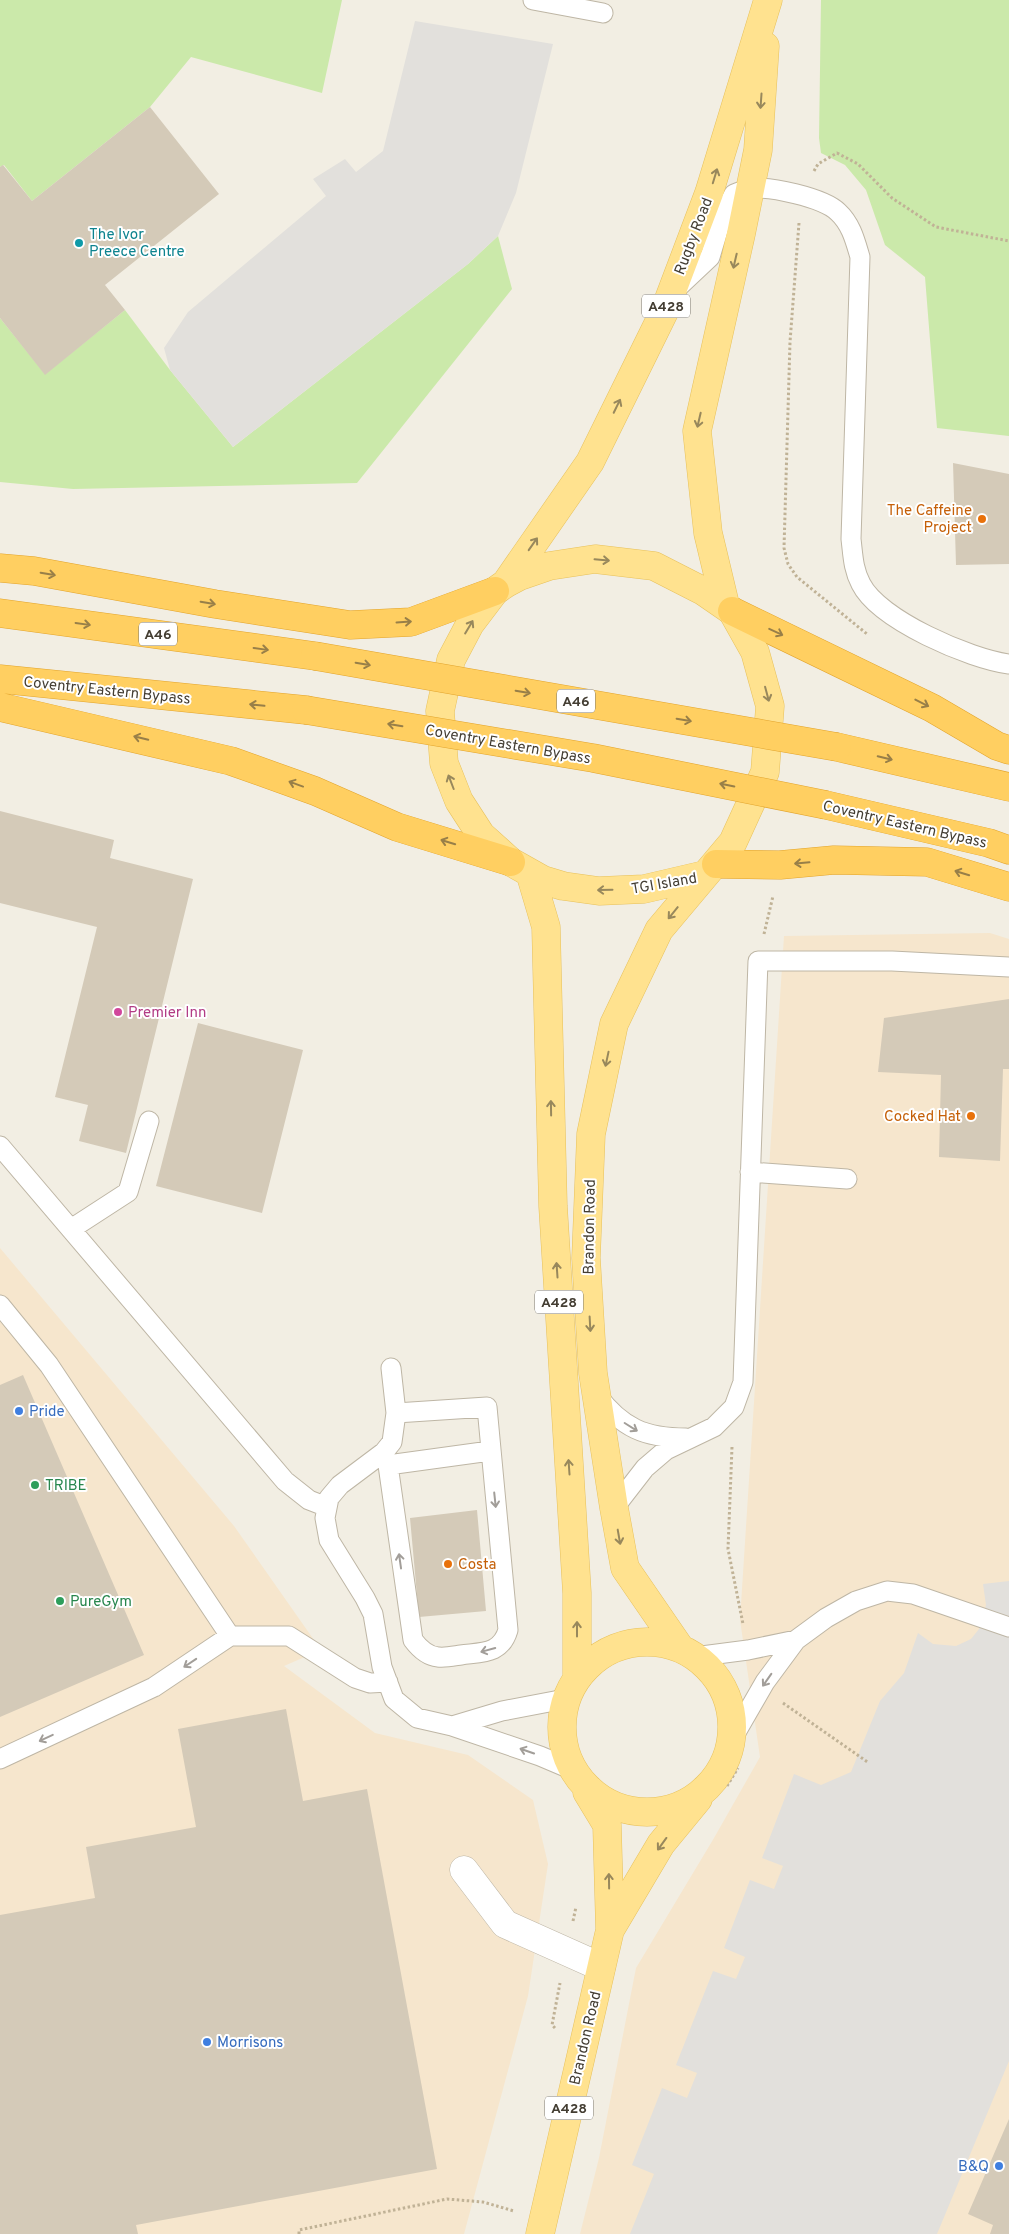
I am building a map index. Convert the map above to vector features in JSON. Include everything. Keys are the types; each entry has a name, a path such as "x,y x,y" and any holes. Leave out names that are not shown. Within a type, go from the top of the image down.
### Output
{"highway":[{"path":"0,568 34,571 215,604 350,625 411,622 500,588"},
{"path":"728,607 932,708 997,746 1009,750"},
{"name":"A46","path":"0,613 315,656 837,747 1009,787"},
{"name":"Coventry Eastern Bypass","path":"0,679 306,710 593,758 826,806 989,843 1009,850"},
{"path":"0,707 231,760 315,791 398,827 520,868"},
{"path":"710,869 834,860 927,862 1009,887"}],"main road":[{"name":"Rugby Road","path":"728,607 708,533 697,431 758,150 768,0"},
{"name":"Rugby Road","path":"500,588 590,462 664,312 710,193 768,0"},
{"name":"TGI Island","path":"595,559 654,566 703,590 728,607 755,652 770,706 765,772 733,842 710,869 644,889 599,891 563,886 543,880 520,868 481,835 459,802 444,763 440,711 451,660 470,624 500,588 520,576 549,566 595,559"},
{"name":"Brandon Road","path":"520,868 546,926 553,1206 577,1593 571,1688"},
{"name":"Brandon Road","path":"687,1653 625,1568 596,1394 586,1258 593,1125 614,1024 660,930 710,869"},
{"path":"650,1642 687,1653 708,1668 719,1682 728,1700 737,1751 724,1763 716,1778 713,1792 672,1809 639,1813 625,1810 606,1802 576,1775 565,1752 562,1736 562,1716 571,1688 594,1660 618,1647 650,1642"},
{"name":"Brandon Road","path":"540,2234 610,1930 607,1825 576,1775"},
{"name":"Brandon Road","path":"610,1930 661,1844 713,1792"}],"street":[{"path":"464,1870 505,1924 601,1968"}],"lane":[{"path":"533,0 603,13"},
{"path":"670,295 710,257 722,217 734,194 750,188 800,196 837,210 848,222 860,257 851,539 854,567 861,585 874,602 934,639 992,662 1009,664"},
{"path":"614,1508 645,1468 666,1450 714,1427 734,1407 743,1382 758,961 892,961 1009,968"},
{"path":"71,1229 128,1192 149,1121"},
{"path":"0,1146 285,1481 309,1500 328,1506"},
{"path":"750,1172 847,1179"},
{"path":"0,1305 49,1365 230,1636"},
{"path":"392,1368 396,1413 392,1442 386,1459 413,1640 419,1648 438,1657 488,1652 498,1648 505,1640 508,1630 487,1407 396,1413"},
{"path":"596,1394 610,1412 634,1430 662,1438 689,1438"},
{"path":"490,1451 386,1459 340,1485 329,1498 325,1518 329,1540 373,1614 382,1667 394,1698 417,1718 452,1726 540,1756 576,1775"},
{"path":"737,1751 765,1682 796,1640 826,1618 856,1601 887,1591 913,1594 1009,1628"},
{"path":"0,1759 154,1687 230,1636 289,1636 355,1678 370,1683 388,1682"},
{"path":"687,1653 748,1650 796,1640"},
{"path":"452,1726 571,1688"}],"path":[{"path":"872,637 850,622 797,577 788,564 784,548 790,342 800,196 818,164 837,153 858,164 892,198 936,227 1009,241"},
{"path":"758,961 780,865"},
{"path":"734,1407 728,1549 748,1650"},
{"path":"765,1682 778,1700 869,1763"},
{"path":"713,1792 737,1751"},
{"path":"299,2234 298,2230 447,2199 483,2202"}],"shaded area":[{"path":"415,21 553,44 516,193 498,236 468,264 233,447 170,370 164,348 188,312 326,196 313,179 345,159 356,172 383,151"},
{"path":"990,933 1009,939 1009,2234 580,2234 599,2158 636,1968 760,1757 740,1620 784,936"},
{"path":"0,1248 234,1526 321,1650 284,1666 375,1733 468,1755 533,1800 548,1864 528,1996 464,2234 0,2234"},
{"path":"1009,1581 1009,2061 937,2234 630,2234 654,2174 632,2165 662,2088 687,2098 697,2073 676,2065 713,1971 736,1979 745,1957 724,1948 750,1880 774,1889 783,1866 762,1858 794,1774 821,1785 851,1772 880,1701 904,1673 918,1633 933,1644 956,1646 971,1639 979,1629 986,1605 983,1584"}],"green space":[{"path":"0,0 342,0 322,93 191,57 150,107 32,201 4,165 0,167"},
{"path":"821,0 1009,0 1009,436 937,428 925,277 885,245 866,190 845,165 821,153 819,138"},
{"path":"498,236 512,289 357,483 73,489 0,482 0,318 45,374 125,310 170,370 233,447 468,264"}],"building":[{"name":"The Ivor Preece Centre","path":"150,107 219,194 105,285 125,310 45,375 0,318 0,167 3,165 32,201"},
{"name":"The Caffeine Project","path":"953,463 1009,474 1009,564 956,565"},
{"name":"Premier Inn","path":"0,811 114,840 110,858 193,879 126,1153 79,1141 88,1105 55,1097 97,927 0,903"},
{"name":"Cocked Hat","path":"1009,999 1009,1069 1003,1069 1000,1161 939,1157 941,1075 878,1072 884,1018"},
{"path":"198,1023 303,1050 262,1213 156,1186"},
{"name":"PureGym","path":"23,1375 144,1655 0,1717 0,1385"},
{"name":"Costa","path":"477,1510 486,1611 419,1617 410,1518"},
{"name":"Morrisons","path":"286,1709 303,1801 367,1789 437,2169 136,2225 138,2234 0,2234 0,1915 95,1898 86,1847 196,1827 178,1729"},
{"name":"B&Q","path":"1009,2119 1009,2234 990,2234 993,2225 968,2214"}],"place":[{"name":"The Ivor Preece Centre","path":"79,243"},
{"name":"The Caffeine Project","path":"982,519"},
{"name":"Premier Inn","path":"118,1012"},
{"name":"Cocked Hat","path":"971,1116"},
{"name":"Pride","path":"19,1411"},
{"name":"TRIBE","path":"35,1485"},
{"name":"Costa","path":"448,1564"},
{"name":"PureGym","path":"60,1601"},
{"name":"Morrisons","path":"207,2042"},
{"name":"B&Q","path":"999,2166"}]}
